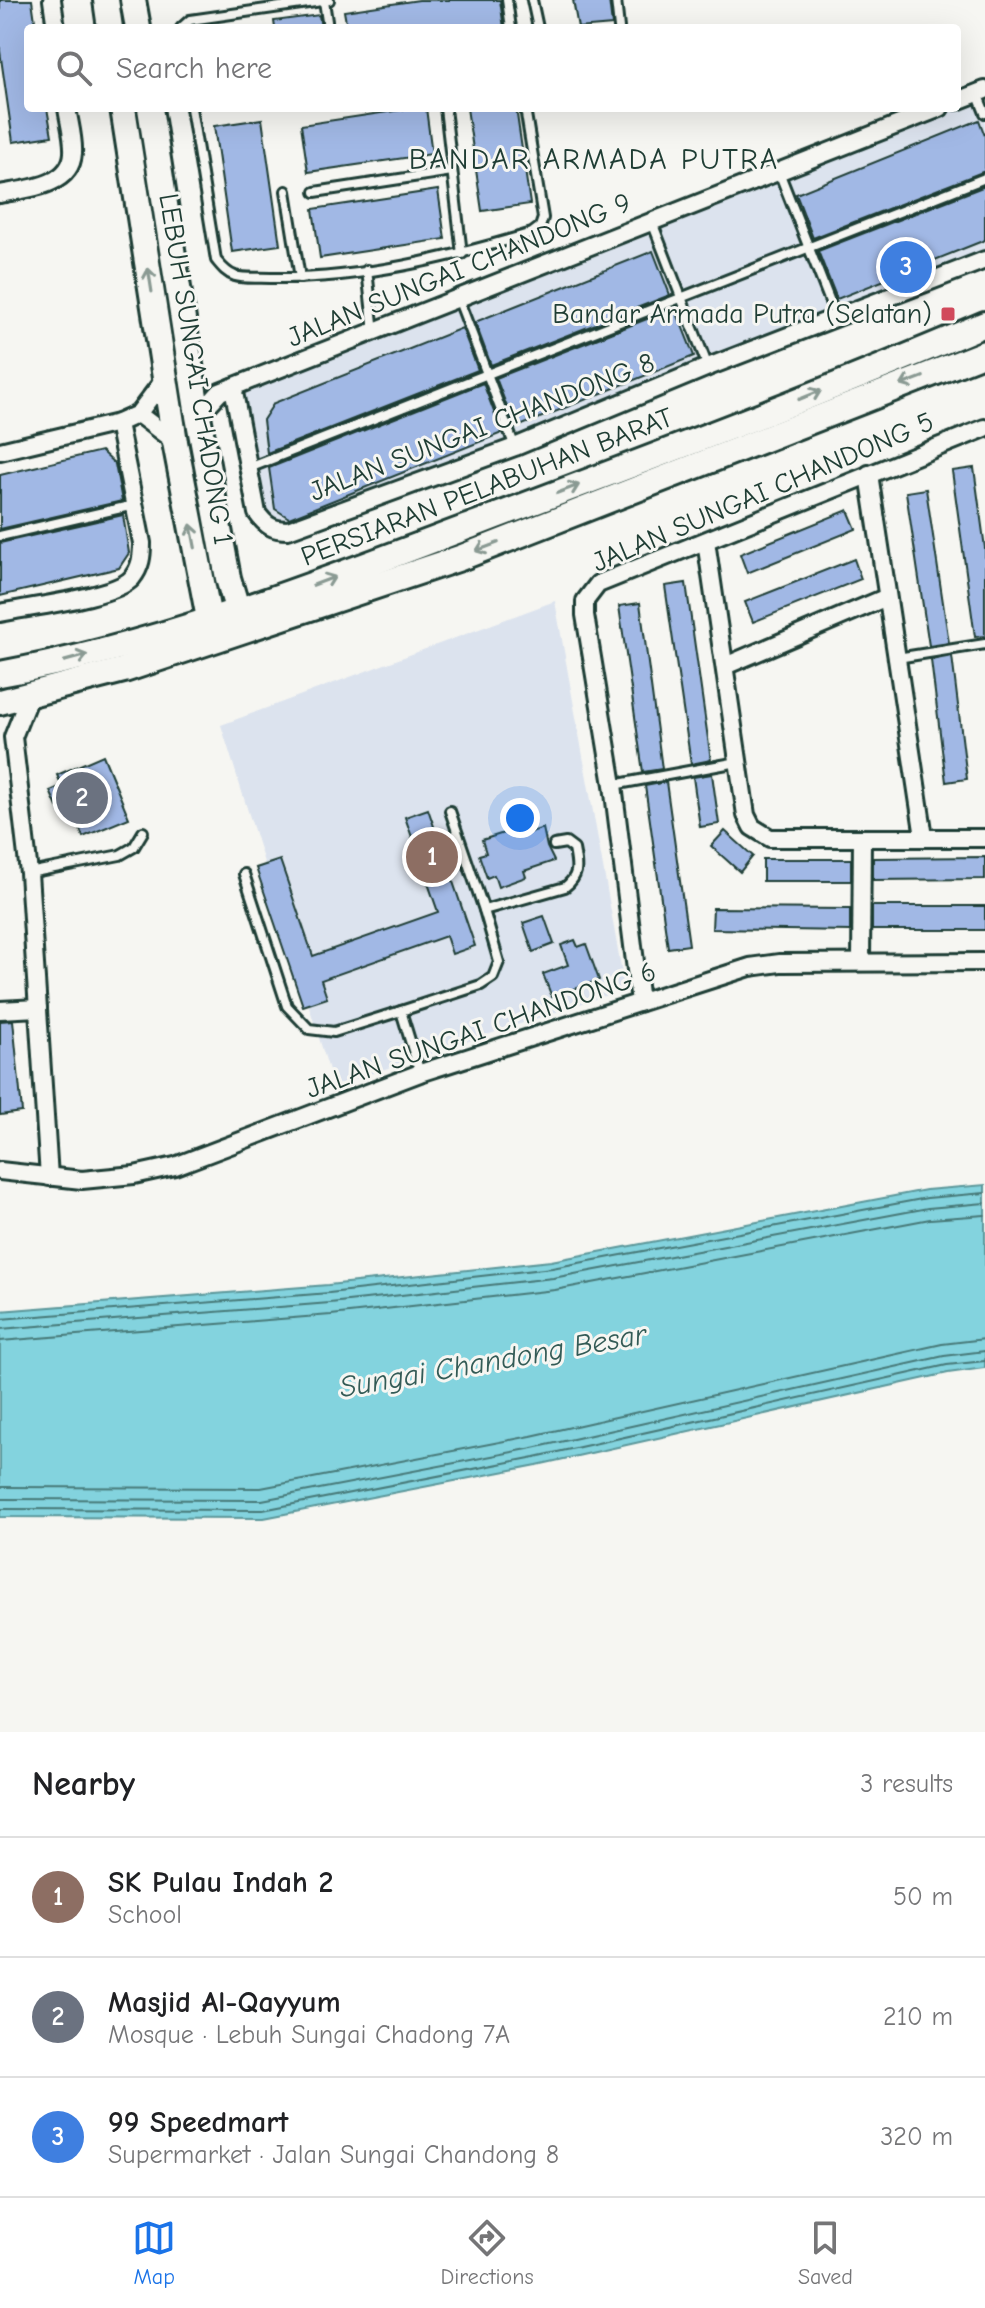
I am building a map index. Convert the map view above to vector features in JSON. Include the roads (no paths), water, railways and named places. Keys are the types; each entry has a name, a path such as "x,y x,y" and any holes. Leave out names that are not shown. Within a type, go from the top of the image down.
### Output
{"street":[{"path":"52,0 55,24"},
{"path":"106,0 109,24"},
{"path":"133,0 137,24"},
{"path":"961,100 981,92"},
{"path":"0,194 53,182 66,171 73,155 68,112"},
{"name":"LEBUH SUNGAI CHADONG 1","path":"124,112 175,442 211,630"},
{"name":"LEBUH SUNGAI CHADONG 1","path":"151,112 189,367 228,578 241,620"},
{"name":"JALAN SUNGAI CHANDONG 9","path":"198,416 226,390 930,112"},
{"name":"JALAN SUNGAI CHANDONG 8","path":"226,390 249,469 257,513 264,524 275,530 288,530 515,447 708,367 985,260"},
{"name":"PERSIARAN PELABUHAN BARAT","path":"0,702 29,697 124,670 211,630 241,620 460,558 985,324"},
{"name":"PERSIARAN PELABUHAN BARAT","path":"241,620 282,596 985,353"},
{"path":"189,367 226,390"},
{"path":"0,451 118,423 138,414 166,377"},
{"path":"138,414 175,442"},
{"path":"0,613 114,590 131,579 142,562 142,543 118,423"},
{"name":"JALAN SUNGAI CHANDONG 5","path":"640,1002 613,785 585,601 598,584 985,428"},
{"path":"869,474 924,837"},
{"path":"706,541 746,815 752,827 770,838 985,838"},
{"path":"228,578 248,589 282,596"},
{"path":"169,633 184,626 195,613 203,593"},
{"path":"725,666 887,597"},
{"name":"PERSIARAN PELABUHAN BARAT","path":"0,674 61,662 169,633 211,630"},
{"path":"29,697 13,737 29,873 49,1177"},
{"path":"0,722 13,737"},
{"path":"861,962 862,838"},
{"name":"JALAN SUNGAI CHANDONG 6","path":"0,1171 82,1180 134,1175 175,1166 420,1073 750,967 780,963 985,962"},
{"path":"0,1010 38,1008"}],"lane":[{"path":"186,24 190,20 326,0 328,24"},
{"path":"507,0 510,24"},
{"path":"532,0 537,24"},
{"path":"616,0 619,24"},
{"path":"981,92 985,113"},
{"path":"192,112 216,260 225,271 236,277 300,278 462,254 532,233 540,227 543,218 526,112"},
{"path":"445,112 462,254"},
{"path":"315,192 452,171"},
{"path":"779,172 836,317"},
{"path":"249,469 985,178"},
{"path":"286,191 300,278"},
{"path":"651,222 708,367"},
{"path":"367,270 374,332"},
{"path":"458,298 515,447"},
{"path":"0,536 134,505"},
{"path":"897,659 985,644"},
{"path":"613,785 738,762"},
{"path":"244,874 287,1006 309,1029 334,1032 481,985 493,977 499,962 450,811"},
{"path":"29,873 120,855 134,847 143,832"},
{"path":"484,910 565,887 575,879 578,871 574,849 566,843 554,845"},
{"path":"401,1011 420,1073"}],"water":[{"name":"Sungai Chandong Besar","path":"985,1185 985,1368 948,1373 537,1465 264,1518 0,1517 0,1311 328,1285 551,1261 926,1190"}],"place":[{"name":"99 Speedmart","path":"906,267"},
{"name":"Bandar Armada Putra (Selatan)","path":"948,314"},
{"name":"Masjid Al-Qayyum","path":"82,798"},
{"name":"SK Pulau Indah 2","path":"432,857"}],"district":[{"name":"BANDAR ARMADA PUTRA","path":"594,159"}]}
